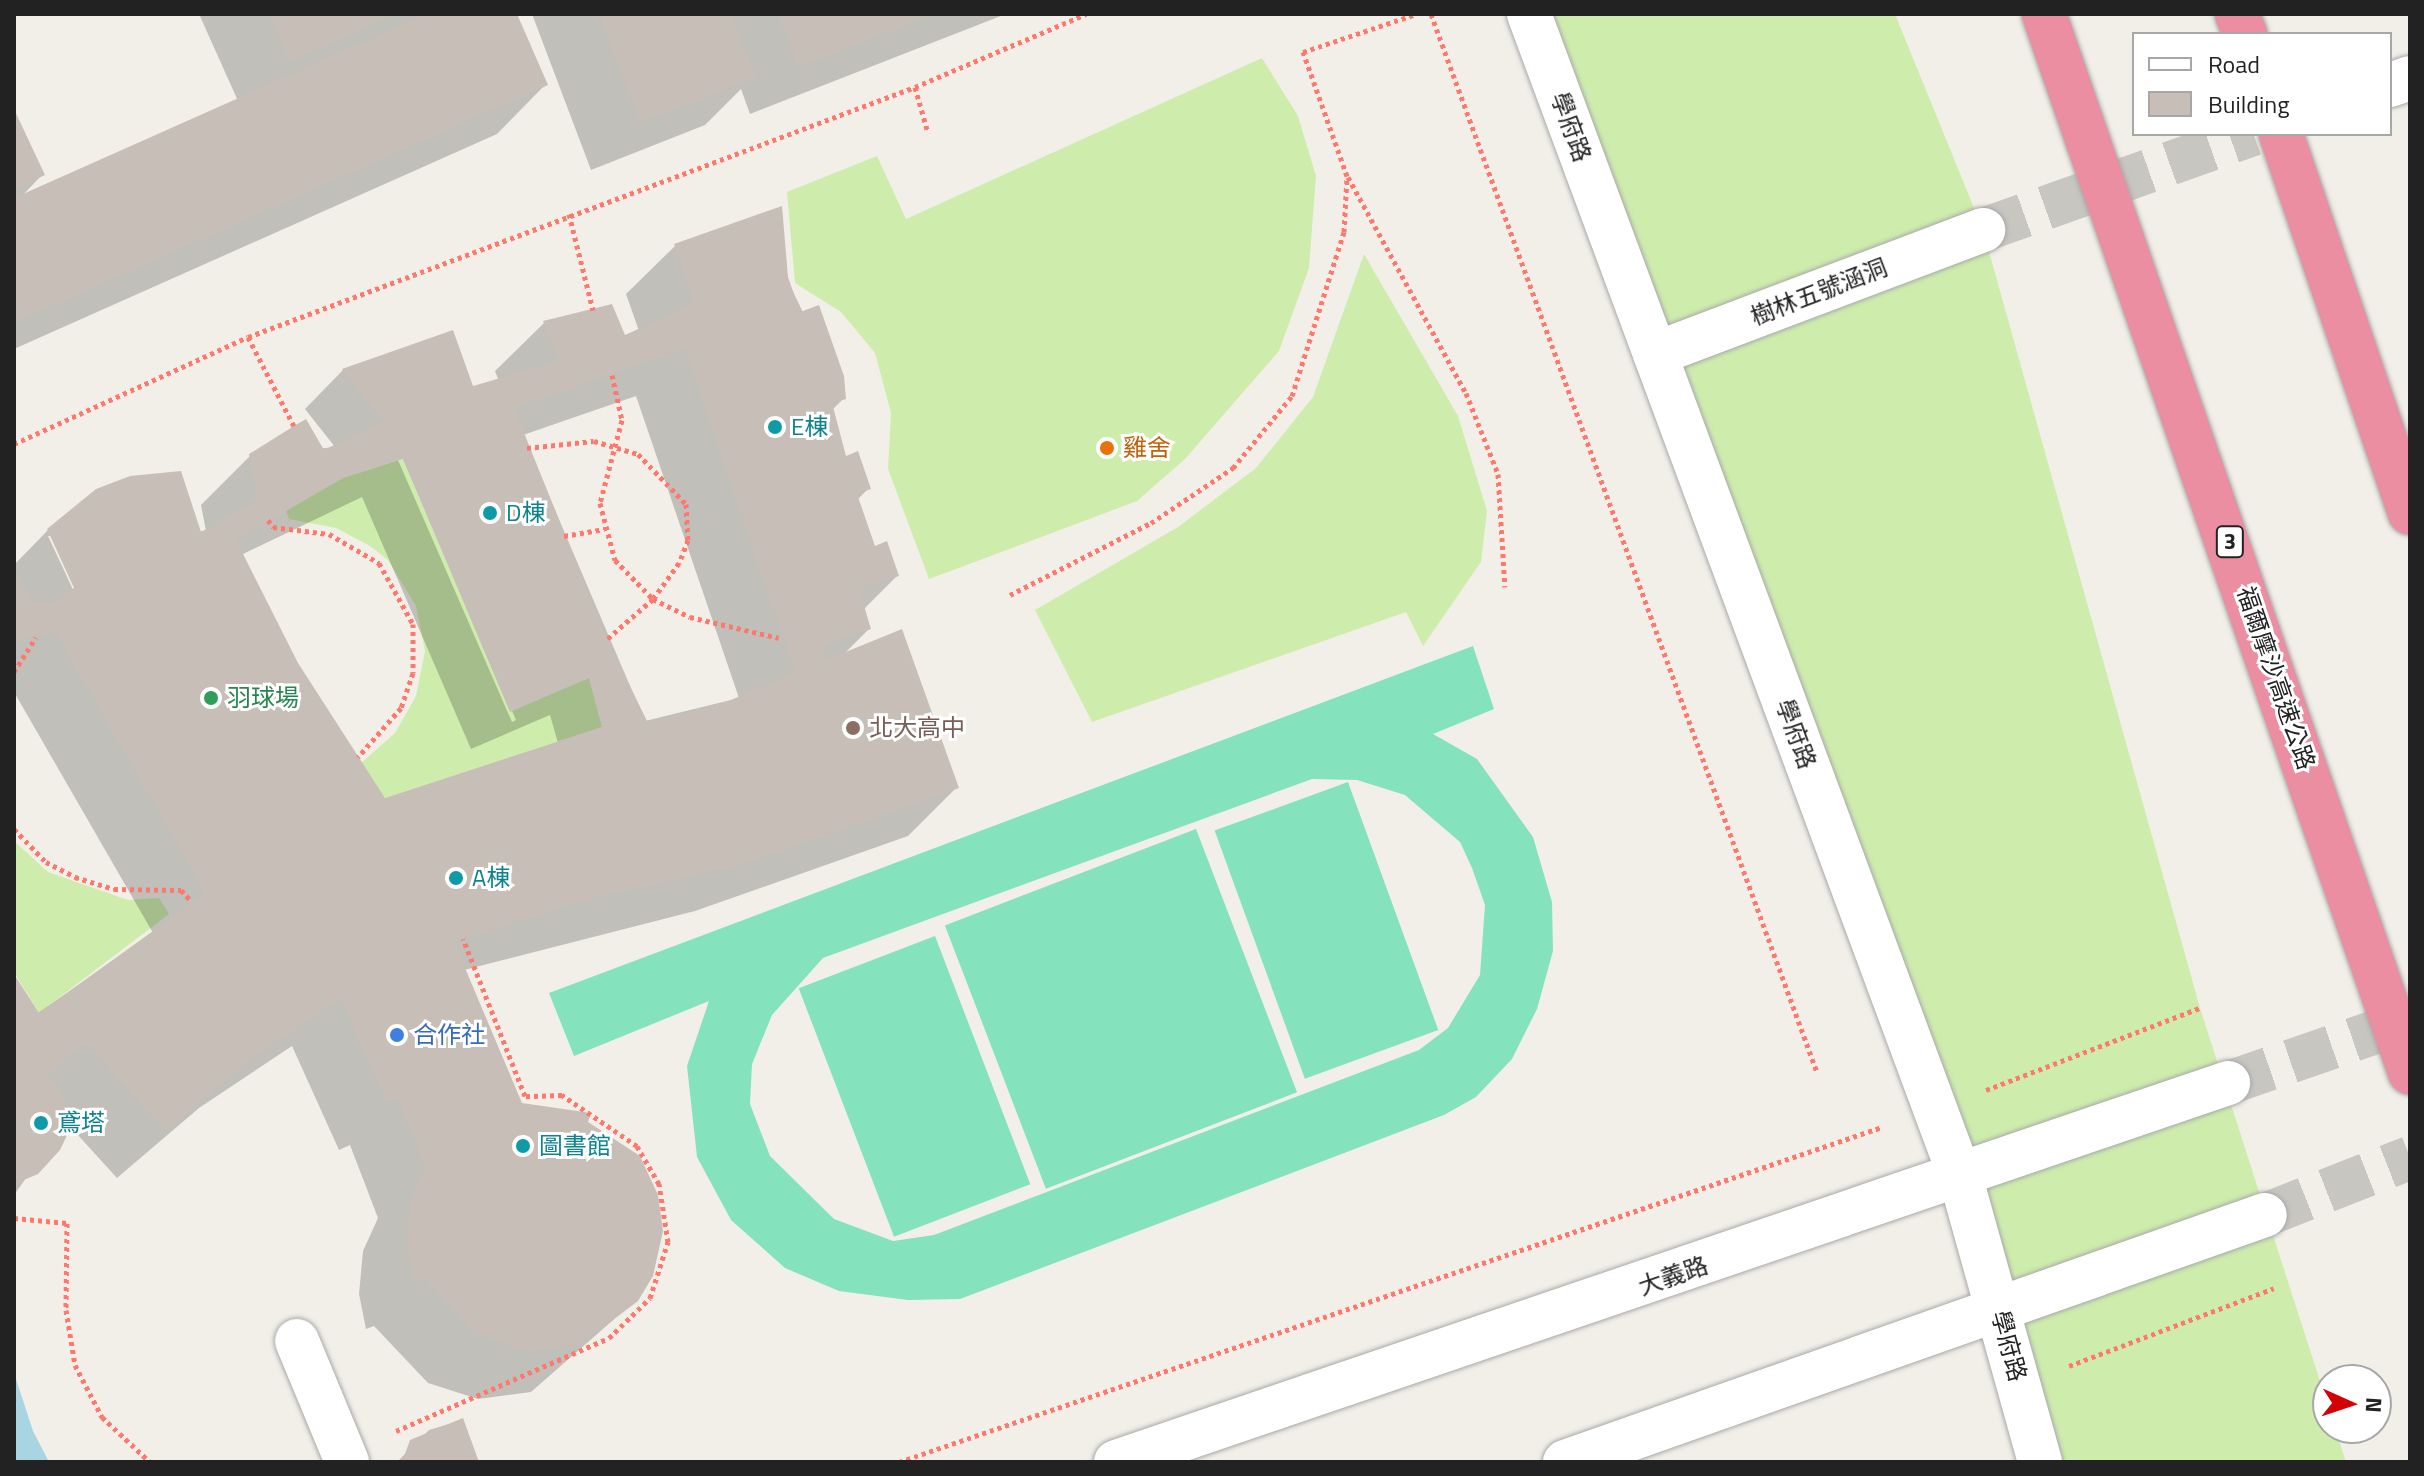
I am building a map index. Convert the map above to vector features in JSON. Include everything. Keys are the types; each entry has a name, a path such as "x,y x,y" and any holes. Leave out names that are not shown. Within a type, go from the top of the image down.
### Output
{"highway":[{"name":"福爾摩沙高速公路","path":"2044,14 2410,1072"},
{"path":"2282,136 2410,513"}],"street":[{"name":"學府路","path":"1529,14 1961,1179 2040,1462"},
{"name":"樹林五號涵洞","path":"1655,354 1983,230"},
{"name":"大義路","path":"1116,1462 1961,1179 2228,1083"},
{"path":"1565,1462 2265,1215"},
{"path":"297,1341 347,1462"}],"path":[{"path":"14,444 248,337 569,214 915,87 1086,14"},
{"path":"1416,14 1303,52 1347,176 1466,393 1498,474 1505,587"},
{"path":"1431,14 1817,1072"},
{"path":"915,87 928,133"},
{"path":"1010,595 1151,523 1233,468 1292,396 1344,232 1347,176"},
{"path":"569,214 593,310"},
{"path":"248,337 294,426"},
{"path":"612,375 622,420 600,503 604,529 615,560 653,599 726,630 779,638"},
{"path":"527,448 616,446 665,473 686,504 688,540 653,599 607,639"},
{"path":"268,520 273,527 329,534 379,563 413,624 413,673 401,708 358,757"},
{"path":"564,536 604,529"},
{"path":"14,672 36,637"},
{"path":"14,829 46,862 75,877 114,889 181,890 192,902"},
{"path":"392,1448 392,1433 409,1420 609,1338 650,1298 668,1242 659,1184 637,1146 562,1095 525,1096 463,939"},
{"path":"899,1462 1935,1109 2200,1008"},
{"path":"14,1218 67,1223 65,1298 75,1365 102,1417 150,1462"},
{"path":"2019,1385 2274,1288"}],"green space":[{"path":"1529,14 1895,14 1983,230 2200,1008 2314,1364 2312,1364 2312,1444 2340,1444 2346,1462 2055,1462"},
{"path":"1262,58 1298,116 1316,176 1309,268 1279,351 1185,459 1137,501 929,579 888,469 891,413 875,353 841,312 795,283 787,192 877,156 906,219"},
{"path":"1364,254 1458,416 1487,511 1481,562 1423,646 1406,612 1092,722 1035,610 1178,527 1256,468 1313,397"},
{"path":"403,459 510,711 589,678 602,727 385,798 361,763 395,733 416,696 425,651 416,606 388,560 370,546 336,528 289,519 286,510 343,478"},
{"path":"1473,646 1494,709 1433,734 1477,759 1533,837 1552,902 1553,951 1537,1009 1512,1059 1476,1097 1444,1115 960,1299 908,1300 839,1291 785,1268 731,1220 697,1157 687,1066 709,1001 574,1056 549,993","holes":["1312,779 1357,780 1405,795 1460,842 1485,905 1480,975 1448,1028 1419,1050 934,1235 893,1241 834,1219 770,1156 750,1104 752,1064 772,1015 823,958"]},
{"path":"1348,782 1438,1030 1305,1079 1215,831"},
{"path":"1196,829 1297,1092 1046,1189 945,925"},
{"path":"14,841 48,872 128,900 159,898 169,914 39,1013 14,972"},
{"path":"935,936 1030,1184 894,1237 799,988"}],"water":[{"path":"14,1373 33,1431 49,1462 14,1462"}],"building":[{"path":"269,14 397,14 290,62"},
{"path":"427,14 517,14 548,85 14,323 14,198"},
{"path":"599,14 731,14 756,77 640,123"},
{"path":"779,14 935,14 799,67"},
{"path":"14,109 45,175 14,190"},
{"path":"782,206 788,277 800,312 819,305 844,376 846,399 832,403 846,456 858,451 871,489 857,494 875,546 887,541 899,576 859,589 871,629 821,646 826,660 902,629 959,788 746,863 574,903 454,942 522,1103 591,1113 588,1122 640,1156 658,1195 663,1231 653,1276 638,1301 581,1344 528,1351 477,1335 424,1278 414,1281 406,1244 411,1200 426,1168 398,1098 387,1103 341,999 250,1060 166,1131 87,1043 47,1075 65,1097 69,1131 60,1150 38,1174 14,1184 14,974 39,1013 206,893 56,633 14,640 14,572 35,603 55,603 74,588 47,529 96,489 130,476 181,471 201,532 258,500 249,454 306,419 324,450 384,421 342,369 453,330 473,386 559,361 543,321 612,304 625,335 695,303 674,244","holes":["685,348 795,672 722,704 648,723 607,639 514,408","403,459 510,712 589,678 602,727 385,798 298,663 236,540 343,478"]},
{"path":"463,1418 479,1462 402,1462 410,1440"}],"tunnel":[{"path":"1983,230 2247,136"},
{"path":"2228,1083 2410,1020"},
{"path":"2265,1215 2410,1158"}],"place":[{"name":"E棟","path":"775,427"},
{"name":"雞舍","path":"1107,448"},
{"name":"D棟","path":"490,513"},
{"name":"羽球場","path":"211,698"},
{"name":"北大高中","path":"853,728"},
{"name":"A棟","path":"456,878"},
{"name":"合作社","path":"397,1035"},
{"name":"鳶塔","path":"41,1123"},
{"name":"圖書館","path":"523,1146"}]}
